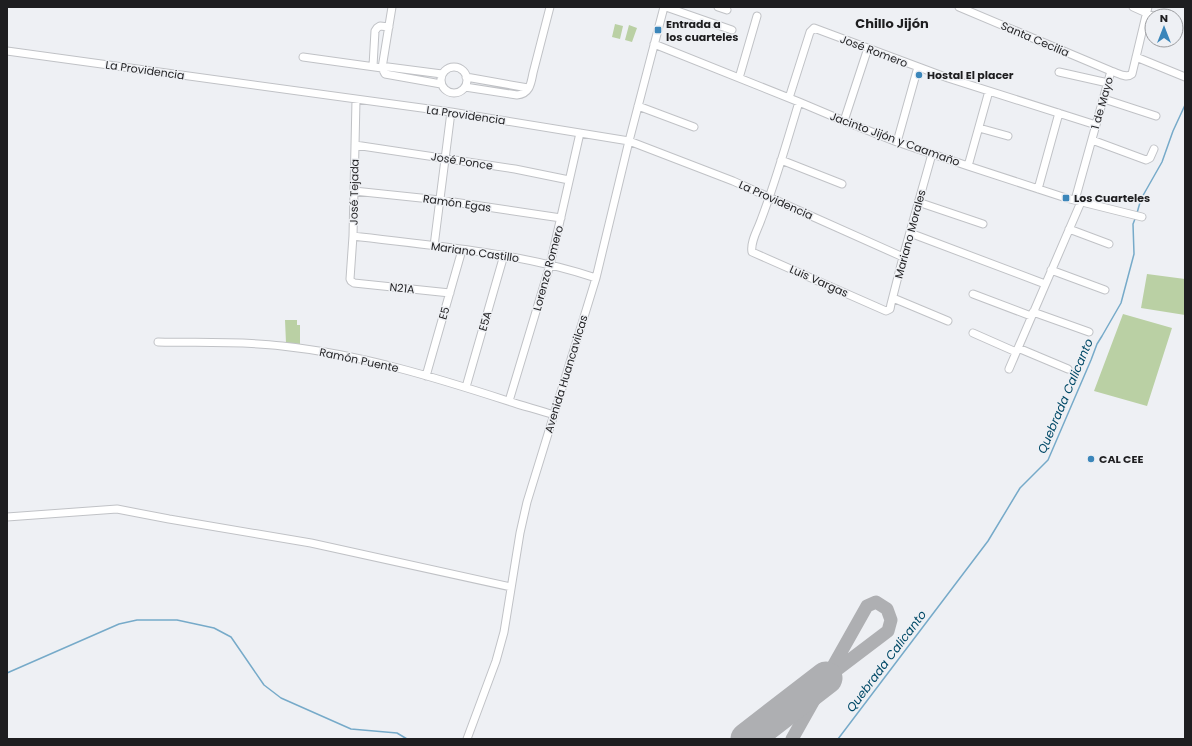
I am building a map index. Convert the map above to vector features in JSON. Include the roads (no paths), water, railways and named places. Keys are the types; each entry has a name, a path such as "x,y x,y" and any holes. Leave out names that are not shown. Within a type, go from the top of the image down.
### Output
{"street":[{"path":"392,7 382,68 385,74 441,84"},
{"path":"464,87 518,95 523,95 527,92 531,83 550,7"},
{"path":"665,7 732,30"},
{"name":"Avenida Huancavilcas","path":"467,739 496,661 504,632 520,533 527,502 596,278 629,141 665,7"},
{"path":"718,7 727,10"},
{"name":"Santa Cecilia","path":"959,7 1111,71"},
{"path":"1133,7 1144,10"},
{"path":"739,78 757,16"},
{"path":"373,66 375,31 380,26 389,27"},
{"name":"José Romero","path":"789,98 812,30 814,28 918,67 1096,125"},
{"name":"1 de Mayo","path":"1009,369 1069,229 1078,201 1092,140 1111,71 1127,77 1131,76 1144,31"},
{"name":"Jacinto Jijón y Caamaño","path":"654,44 897,142 1038,189 1140,217"},
{"path":"844,121 868,48"},
{"name":"La Providencia","path":"7,51 452,112 629,141 733,181 903,257"},
{"path":"303,57 382,68 388,67 442,74"},
{"path":"1136,57 1185,77"},
{"path":"456,67 460,69 464,72 466,77 464,87 457,93 447,92 441,84 442,74 450,68 456,67"},
{"path":"897,142 918,67"},
{"path":"1059,72 1108,83"},
{"path":"466,77 528,88"},
{"path":"968,166 989,91"},
{"path":"1104,99 1156,116"},
{"name":"José Tejada","path":"354,283 350,279 353,236 356,100"},
{"path":"770,197 799,102"},
{"path":"638,106 694,127"},
{"path":"434,246 452,112"},
{"path":"1038,189 1059,113"},
{"path":"979,128 1008,136"},
{"name":"Lorenzo Romero","path":"509,401 550,265 580,132"},
{"path":"1092,140 1146,160 1150,158 1154,149"},
{"name":"José Ponce","path":"355,145 515,169 569,180"},
{"name":"Mariano Morales","path":"886,311 890,309 932,154"},
{"path":"781,160 842,184"},
{"name":"Ramón Egas","path":"354,191 440,200 561,218"},
{"name":"Luis Vargas","path":"770,197 753,242 752,252 886,311"},
{"path":"918,202 983,224"},
{"path":"1069,229 1109,244"},
{"path":"910,233 1045,284"},
{"name":"Mariano Castillo","path":"353,236 504,255 550,265 596,278"},
{"name":"E5","path":"426,376 462,250"},
{"name":"E5A","path":"466,387 504,255"},
{"path":"1051,270 1105,290"},
{"name":"N21A","path":"354,283 450,293"},
{"path":"973,294 1089,332"},
{"path":"893,298 948,320"},
{"path":"973,334 1068,370"},
{"name":"Ramón Puente","path":"158,342 241,342 326,352 375,362 466,387 554,415"},
{"path":"7,517 117,509 311,543 511,587"}],"waterway":[{"name":"Quebrada Calicanto","path":"1137,213 1141,199 1162,162 1173,131 1185,105"},
{"name":"Quebrada Calicanto","path":"838,739 988,541 1020,488 1048,460 1097,344 1121,303 1134,254 1133,224 1135,219"},
{"name":"Quebrada Calicanto","path":"7,673 119,624 137,620 177,620 214,628 231,637 264,685 281,698 351,729 397,733 407,739"}],"place":[{"name":"Entrada a los cuarteles","path":"658,30"},
{"name":"Hostal El placer","path":"919,75"},
{"name":"Los Cuarteles","path":"1066,198"},
{"name":"CAL CEE","path":"1091,459"}],"district":[{"name":"Chillo Jijón","path":"892,23"}]}
